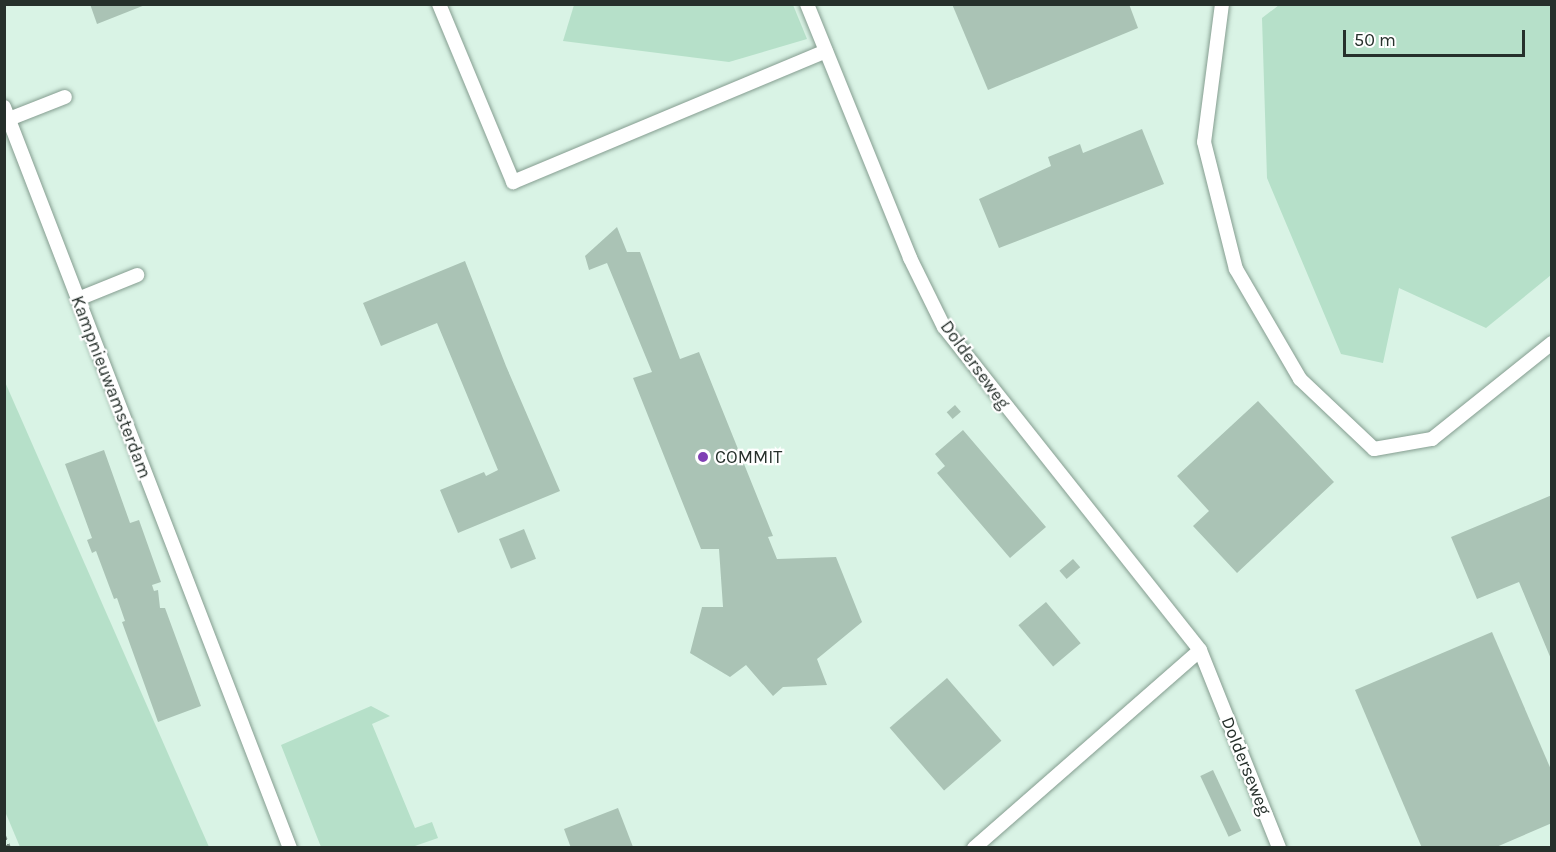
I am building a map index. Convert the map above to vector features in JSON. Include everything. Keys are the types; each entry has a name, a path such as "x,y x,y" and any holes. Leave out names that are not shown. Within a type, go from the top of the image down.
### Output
{"lane":[{"path":"439,4 513,182 826,51"},
{"name":"Dolderseweg","path":"807,4 910,258 944,327 1200,650 1279,848"},
{"path":"1222,4 1204,142 1236,269 1300,379 1374,449 1432,439 1551,343"},
{"path":"7,113 64,97"},
{"name":"Kampnieuwamsterdam","path":"7,113 219,668 291,848"},
{"path":"78,299 137,275"},
{"path":"974,848 1200,650"}],"path":[{"path":"4,836 9,848"}],"green space":[{"path":"574,5 793,5 807,39 729,62 563,41"},
{"path":"1279,5 1551,5 1551,275 1486,328 1399,288 1383,363 1341,354 1267,178 1262,18"},
{"path":"5,382 209,847 20,847 4,809"},
{"path":"371,706 390,716 372,724 415,828 432,822 438,838 412,847 321,847 281,745"}],"building":[{"path":"90,4 145,4 145,5 97,24"},
{"path":"952,4 1129,4 1138,28 988,90"},
{"path":"1142,129 1164,184 999,248 979,199 1051,166 1048,157 1080,144 1083,153"},
{"name":"COMMIT","path":"617,227 627,252 640,252 680,359 699,352 773,536 768,537 777,559 836,557 862,622 817,659 827,685 783,687 773,696 746,665 730,677 690,653 702,607 723,607 719,549 701,549 633,378 652,372 607,263 589,270 585,256"},
{"path":"465,261 506,366 560,491 458,533 440,490 484,472 486,476 498,470 437,323 381,346 363,303"},
{"path":"1258,401 1334,482 1237,573 1193,526 1209,511 1177,476"},
{"path":"955,405 961,412 953,419 947,412"},
{"path":"963,430 1046,527 1010,558 937,473 945,466 935,454"},
{"path":"104,450 130,523 139,520 161,582 152,585 154,591 158,590 160,608 165,608 201,706 158,722 122,622 125,621 117,598 114,599 96,551 92,553 87,540 92,538 65,464"},
{"path":"1552,495 1551,659 1519,582 1477,599 1451,537"},
{"path":"524,529 536,559 511,569 499,539"},
{"path":"1073,559 1080,567 1067,579 1059,571"},
{"path":"1046,602 1081,643 1053,667 1018,625"},
{"path":"1492,632 1552,772 1552,823 1494,848 1422,848 1355,690"},
{"path":"947,678 1001,741 944,791 890,728"},
{"path":"1213,770 1241,831 1229,837 1200,776"},
{"path":"618,808 633,847 571,848 564,829"}],"place":[{"name":"COMMIT","path":"703,457"}]}
